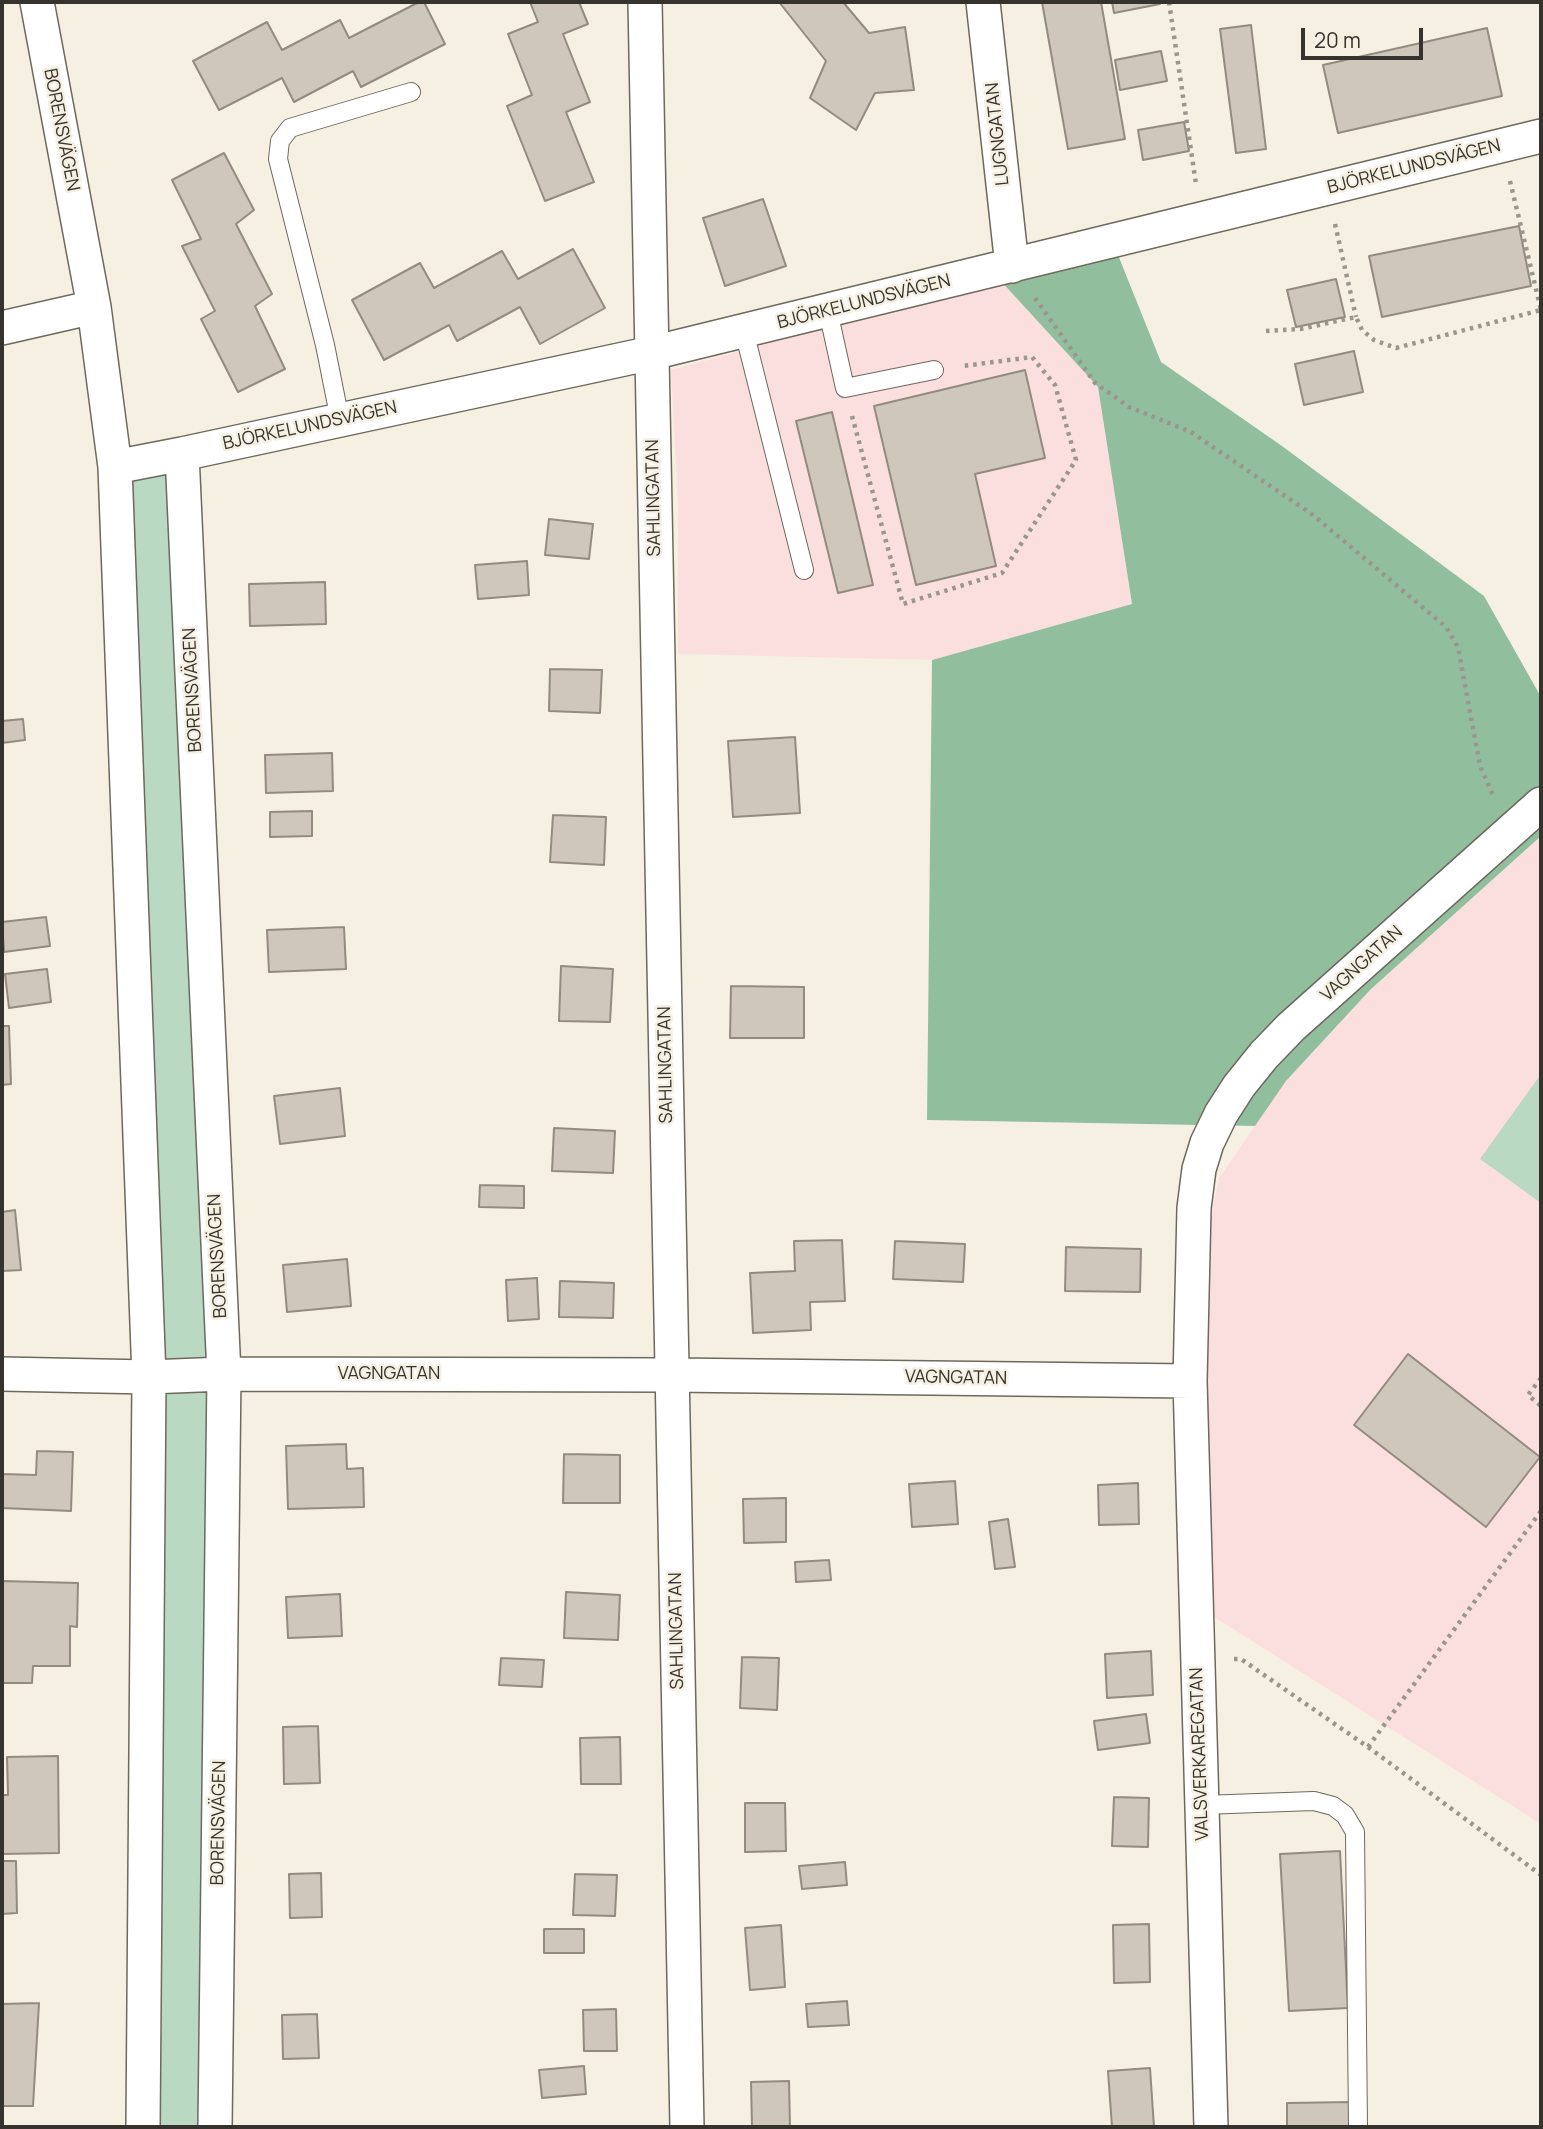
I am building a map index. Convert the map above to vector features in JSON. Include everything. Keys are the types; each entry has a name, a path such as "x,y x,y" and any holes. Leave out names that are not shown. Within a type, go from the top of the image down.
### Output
{"street":[{"name":"BORENSVÄGEN","path":"37,2 94,307 115,467 149,1377 143,2127"},
{"name":"SAHLINGATAN","path":"645,2 687,2127"},
{"name":"LUGNGATAN","path":"983,2 1012,266"},
{"name":"BJÖRKELUNDSVÄGEN","path":"183,454 652,354 1541,136"},
{"path":"2,328 94,307"},
{"name":"BORENSVÄGEN","path":"183,454 224,1374 215,2127"},
{"path":"115,467 183,454"},
{"name":"VAGNGATAN","path":"2,1374 149,1377 224,1374 672,1375 1190,1381 1194,1208 1199,1169 1207,1143 1221,1114 1238,1086 1291,1027 1530,814"},
{"name":"VALSVERKAREGATAN","path":"1190,1381 1211,2127"}],"lane":[{"path":"340,419 325,345 278,159 280,141 290,128 411,92"},
{"path":"828,311 845,388 934,370"},
{"path":"744,331 804,570"},
{"path":"1202,1805 1314,1801 1333,1806 1345,1815 1355,1832 1358,2127"}],"path":[{"path":"1169,2 1202,220"},
{"path":"1327,188 1356,317 1362,330 1374,340 1396,348 1541,310 1501,146"},
{"path":"1012,266 1095,383 1129,407 1191,432 1313,515 1446,627 1458,646 1480,766 1496,800 1530,814"},
{"path":"1266,331 1300,329 1356,317"},
{"path":"845,388 903,604 1002,573 1076,460 1055,385 1032,357 934,370"},
{"path":"1541,1378 1528,1395 1541,1406"},
{"path":"1368,1747 1541,1511"},
{"path":"1198,1661 1241,1659 1368,1747 1541,1875"}],"shaded area":[{"path":"999,279 1098,387 1132,604 932,660 678,654 678,501 671,370"},
{"path":"1541,836 1541,1824 1211,1615 1197,1282 1219,1178 1286,1081 1370,990"}],"green space":[{"path":"1116,250 1161,362 1282,446 1484,596 1541,697 1541,836 1370,990 1286,1081 1255,1126 927,1120 932,660 1132,604 1098,387 999,279"},
{"path":"173,459 204,783 230,2127 151,2127 119,472"},
{"path":"1541,1074 1541,1203 1480,1159"}],"building":[{"path":"419,2 424,2 445,44 361,87 353,71 294,102 282,78 219,110 193,61 267,22 282,50 340,20 349,38"},
{"path":"530,2 579,2 588,24 563,34 590,102 566,112 594,182 545,201 507,106 532,95 508,34 538,22"},
{"path":"779,2 843,2 869,33 905,27 914,90 875,93 856,130 810,98 826,61"},
{"path":"1042,2 1101,2 1125,139 1068,149"},
{"path":"1112,2 1160,2 1160,4 1114,13"},
{"path":"1251,25 1266,149 1236,153 1220,29"},
{"path":"1487,28 1502,96 1338,133 1323,65"},
{"path":"1161,51 1167,81 1120,90 1115,60"},
{"path":"1184,122 1189,151 1143,160 1138,130"},
{"path":"224,153 254,210 236,224 272,294 255,306 285,369 238,392 201,319 215,311 182,246 201,239 172,180"},
{"path":"763,199 786,266 725,286 703,218"},
{"path":"1519,226 1531,286 1382,317 1369,256"},
{"path":"573,249 605,308 540,344 520,307 457,341 449,325 384,360 352,300 420,263 434,288 502,251 518,279"},
{"path":"1336,279 1345,317 1296,327 1287,290"},
{"path":"1354,351 1363,392 1304,405 1295,364"},
{"path":"1025,370 1045,458 975,474 996,566 916,585 874,406"},
{"path":"832,412 873,585 838,593 796,421"},
{"path":"549,519 593,524 589,559 545,555"},
{"path":"527,561 529,595 478,599 475,565"},
{"path":"325,582 326,624 250,626 249,584"},
{"path":"550,669 602,670 600,713 549,711"},
{"path":"23,719 25,740 2,743 2,721"},
{"path":"795,737 800,813 733,817 728,741"},
{"path":"332,753 333,791 266,793 265,755"},
{"path":"312,811 312,836 270,837 270,812"},
{"path":"553,815 606,817 604,865 550,862"},
{"path":"46,917 50,946 4,952 2,922"},
{"path":"344,927 346,969 269,972 267,930"},
{"path":"561,966 613,969 610,1022 559,1021"},
{"path":"47,969 51,1002 9,1008 5,974"},
{"path":"731,986 804,987 804,1038 730,1038"},
{"path":"2,1026 9,1026 11,1084 2,1085"},
{"path":"340,1088 345,1136 280,1144 274,1096"},
{"path":"554,1128 615,1131 613,1173 552,1171"},
{"path":"480,1185 524,1186 524,1208 479,1207"},
{"path":"15,1210 21,1270 2,1271 2,1212"},
{"path":"842,1240 845,1301 810,1302 811,1330 753,1333 750,1273 795,1271 794,1241"},
{"path":"895,1241 965,1244 963,1282 893,1279"},
{"path":"1066,1247 1141,1249 1140,1292 1065,1291"},
{"path":"347,1259 351,1306 287,1312 283,1265"},
{"path":"537,1278 539,1319 508,1321 506,1280"},
{"path":"560,1281 614,1283 613,1318 559,1317"},
{"path":"1408,1354 1540,1457 1486,1527 1354,1425"},
{"path":"346,1444 347,1469 363,1468 364,1507 288,1509 286,1446"},
{"path":"37,1451 73,1452 71,1511 2,1508 2,1474 36,1475"},
{"path":"564,1454 620,1455 620,1503 563,1503"},
{"path":"955,1481 958,1524 912,1527 909,1484"},
{"path":"1138,1483 1139,1524 1099,1525 1098,1485"},
{"path":"786,1498 786,1542 744,1543 743,1499"},
{"path":"1008,1519 1015,1567 995,1569 989,1522"},
{"path":"829,1560 831,1580 796,1582 795,1562"},
{"path":"2,1581 78,1583 77,1627 70,1626 70,1666 33,1666 32,1683 2,1683"},
{"path":"566,1592 620,1595 618,1640 564,1638"},
{"path":"340,1594 342,1636 288,1638 286,1597"},
{"path":"1151,1651 1153,1695 1107,1698 1105,1654"},
{"path":"742,1657 779,1658 777,1710 740,1708"},
{"path":"501,1658 544,1660 542,1687 499,1685"},
{"path":"1146,1714 1150,1743 1098,1750 1094,1721"},
{"path":"318,1726 320,1783 284,1784 283,1727"},
{"path":"620,1737 621,1784 581,1784 580,1738"},
{"path":"58,1756 59,1853 2,1854 2,1795 8,1795 7,1757"},
{"path":"1114,1797 1149,1798 1148,1847 1112,1846"},
{"path":"745,1803 785,1803 786,1851 745,1852"},
{"path":"1340,1851 1348,2008 1289,2011 1280,1854"},
{"path":"2,1861 16,1861 17,1913 2,1914"},
{"path":"845,1862 847,1885 802,1889 799,1866"},
{"path":"321,1873 322,1917 290,1918 289,1874"},
{"path":"575,1874 617,1875 615,1916 573,1915"},
{"path":"1149,1924 1150,1982 1114,1983 1113,1925"},
{"path":"781,1925 785,1987 750,1990 745,1928"},
{"path":"544,1929 584,1929 584,1953 544,1953"},
{"path":"847,2001 849,2025 808,2027 806,2004"},
{"path":"39,2003 33,2106 2,2106 2,2004"},
{"path":"616,2009 617,2051 584,2051 583,2010"},
{"path":"317,2014 319,2058 283,2059 282,2015"},
{"path":"584,2066 586,2094 542,2098 539,2070"},
{"path":"1150,2068 1154,2127 1112,2127 1108,2071"},
{"path":"789,2081 790,2127 752,2127 751,2082"},
{"path":"1352,2102 1352,2127 1287,2127 1287,2103"}]}
